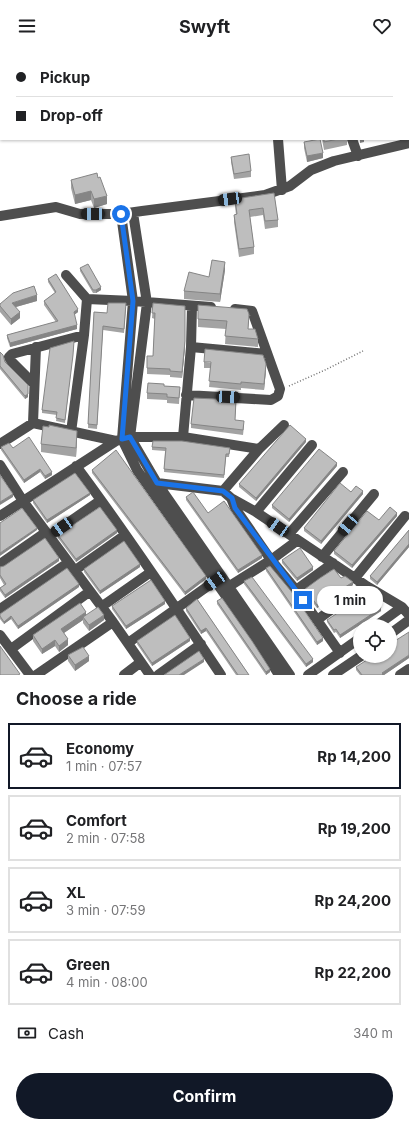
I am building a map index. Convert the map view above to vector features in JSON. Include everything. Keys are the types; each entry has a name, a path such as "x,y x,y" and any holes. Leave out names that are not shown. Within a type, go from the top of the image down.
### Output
{"street":[{"path":"278,140 282,190"},
{"path":"352,140 358,156"},
{"path":"0,216 56,207 80,214 121,214 265,195 282,190 290,186 311,170 334,161 409,143"},
{"path":"133,213 147,303 123,439 157,483 290,675"},
{"path":"121,214 133,301 123,439 137,470 279,675"},
{"path":"66,275 87,299 84,335 71,432"},
{"path":"87,299 133,301 252,311 280,389 278,396 271,400 186,395"},
{"path":"183,437 191,347 192,306"},
{"path":"34,384 10,360 9,357 12,354 84,335"},
{"path":"33,424 36,347"},
{"path":"191,347 267,354"},
{"path":"0,444 33,424 71,432 123,439 183,437 259,449"},
{"path":"223,491 259,449 284,425"},
{"path":"0,516 76,466 123,439"},
{"path":"256,512 312,445"},
{"path":"76,466 177,609 221,675"},
{"path":"1,467 23,501 100,607 113,622 150,675"},
{"path":"228,587 272,560 294,537 343,472"},
{"path":"157,483 223,491 406,611"},
{"path":"322,556 374,494"},
{"path":"232,498 235,508 272,560 296,590 340,653"},
{"path":"0,564 101,500"},
{"path":"355,578 405,516"},
{"path":"0,609 125,535"},
{"path":"296,590 332,563"},
{"path":"100,607 151,572"},
{"path":"128,643 215,581"},
{"path":"317,620 365,585"},
{"path":"10,649 89,592"},
{"path":"390,619 406,611"},
{"path":"397,629 409,620"},
{"path":"36,675 113,622"},
{"path":"0,635 30,675"},
{"path":"308,675 353,643"},
{"path":"158,675 201,644"},
{"path":"124,675 141,662"},
{"path":"338,674 353,662"},
{"path":"400,675 409,669"}],"path":[{"path":"280,389 325,370 363,351"}],"building":[{"path":"320,140 323,153 307,156 304,142"},
{"path":"249,154 251,171 234,174 231,157"},
{"path":"97,173 107,196 94,199 91,191 75,195 71,180"},
{"path":"274,193 278,220 265,221 263,208 249,210 254,247 239,249 234,215 237,214 235,199"},
{"path":"212,260 225,262 220,294 184,291 189,272 209,277"},
{"path":"88,264 101,287 96,290 93,290 80,268"},
{"path":"56,274 78,309 74,312 77,325 10,343 7,335 58,321 44,301 56,292 48,279"},
{"path":"34,286 37,295 12,303 20,312 11,319 0,304 13,293"},
{"path":"108,303 126,303 124,329 103,326 97,425 88,424 94,312 107,313"},
{"path":"153,303 185,306 185,341 182,372 170,371 170,369 147,368 147,356 153,356 155,313 152,313"},
{"path":"198,305 247,309 249,314 248,329 255,329 258,339 225,336 227,321 198,319"},
{"path":"74,341 65,420 56,418 57,412 42,410 50,348"},
{"path":"205,349 263,355 266,364 264,384 241,382 241,384 209,381 211,362 204,362"},
{"path":"0,352 3,355 5,362 28,385 28,394 25,396 0,366"},
{"path":"148,383 180,387 179,398 167,397 167,394 147,393"},
{"path":"194,398 236,400 235,420 244,421 243,430 191,424"},
{"path":"49,425 77,431 76,448 41,444 43,426 49,427"},
{"path":"290,425 306,439 256,498 239,484"},
{"path":"29,437 52,472 45,476 40,469 24,480 1,447 9,443 13,448"},
{"path":"153,441 182,441 230,448 229,454 226,454 224,475 164,469 166,448 152,447"},
{"path":"319,449 337,463 289,519 272,505"},
{"path":"116,450 206,576 185,592 92,470"},
{"path":"75,473 90,493 47,520 33,500"},
{"path":"0,475 13,494 0,502"},
{"path":"340,483 351,492 356,486 363,491 321,541 304,528"},
{"path":"193,492 208,513 224,501 262,555 238,570 186,497"},
{"path":"100,507 117,530 76,559 58,535"},
{"path":"390,507 397,513 352,565 334,551 367,511 379,520"},
{"path":"22,508 37,528 0,553 0,523"},
{"path":"409,530 409,544 377,582 370,576"},
{"path":"45,538 59,558 5,595 0,588 6,584 0,575 0,567 4,566"},
{"path":"124,541 140,564 100,591 84,569"},
{"path":"300,548 313,567 297,578 282,560"},
{"path":"270,566 291,591 323,638 317,642 266,568"},
{"path":"67,568 79,584 18,626 11,616 4,622 0,614"},
{"path":"334,569 341,578 345,576 353,582 317,605 305,589"},
{"path":"252,577 313,659 306,664 244,581"},
{"path":"151,580 165,601 126,626 112,606"},
{"path":"369,592 381,608 364,619 353,619 353,626 340,635 336,629 334,630 327,620"},
{"path":"222,598 270,669 266,672 217,601"},
{"path":"197,599 249,675 238,675 206,628 201,631 186,608"},
{"path":"80,603 86,612 61,629 68,639 59,646 55,640 42,649 33,635"},
{"path":"98,607 104,615 89,625 83,617"},
{"path":"175,615 190,638 152,663 137,641"},
{"path":"409,632 409,655 397,663 397,640"},
{"path":"0,646 20,674 0,675"},
{"path":"83,647 89,656 75,665 68,655"},
{"path":"199,651 204,659 179,675 164,675"},
{"path":"362,663 397,663 382,673 382,675 362,675 356,667"}],"route":[{"path":"121,214 133,301 122,439 130,437 157,483 223,491 232,498 235,508 303,600"}]}
